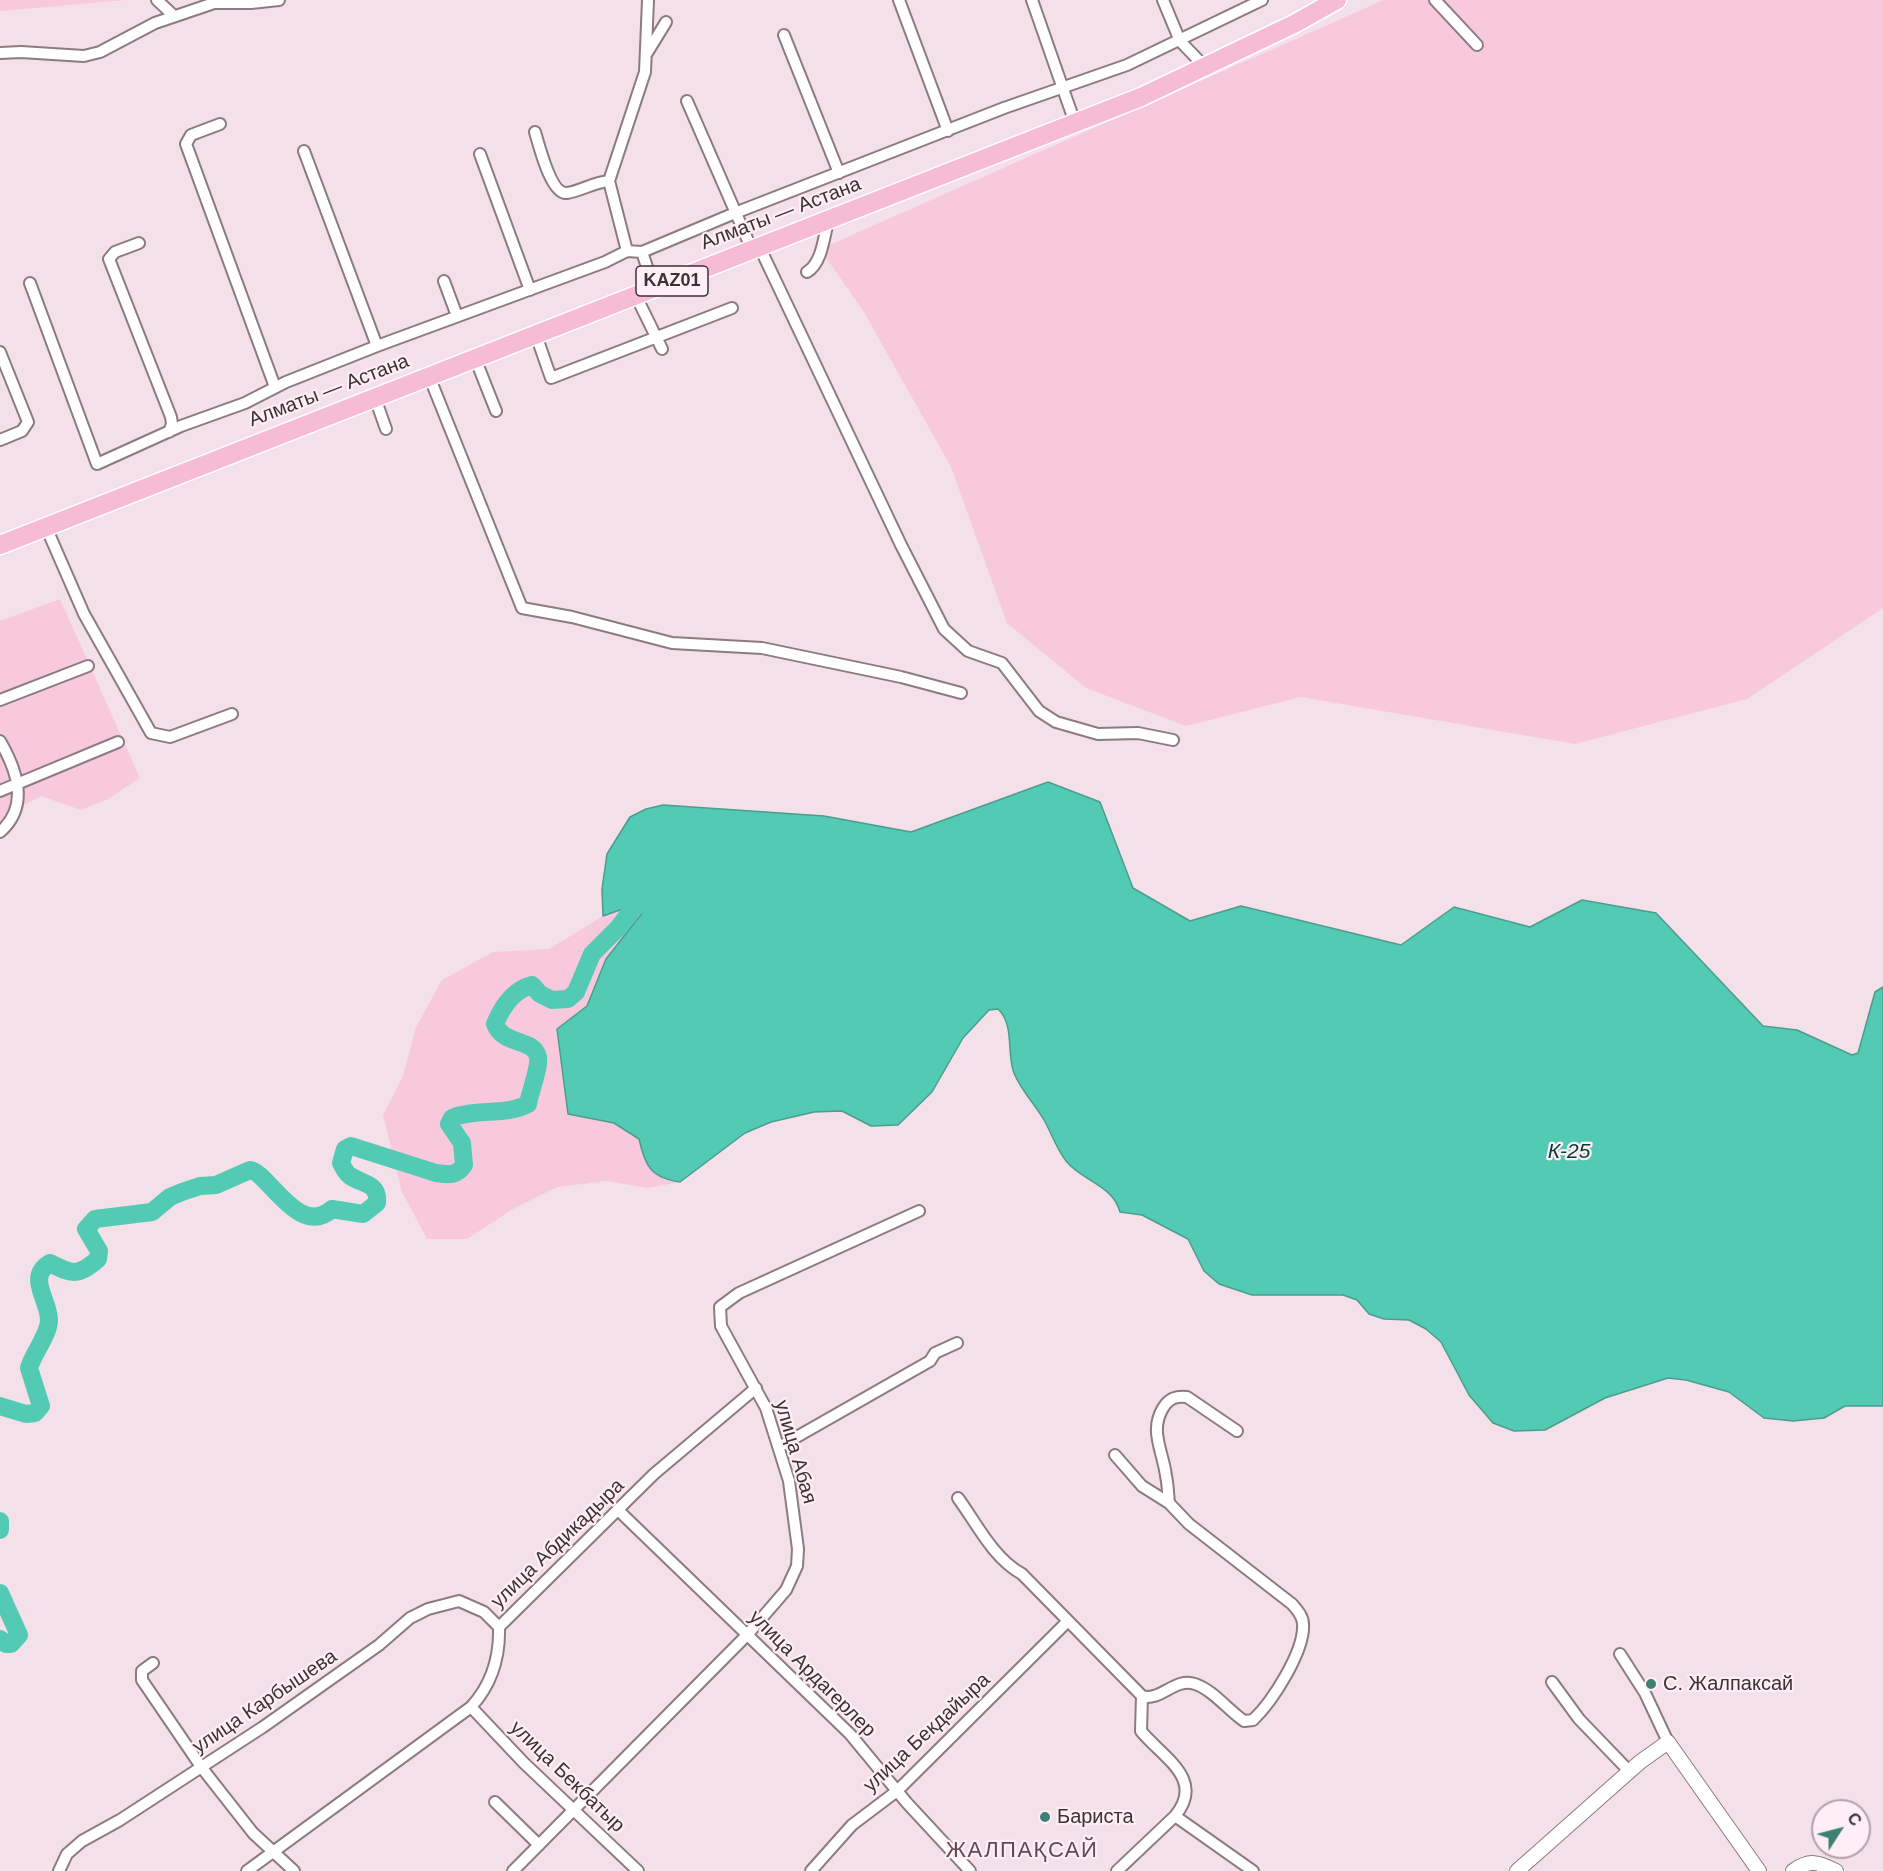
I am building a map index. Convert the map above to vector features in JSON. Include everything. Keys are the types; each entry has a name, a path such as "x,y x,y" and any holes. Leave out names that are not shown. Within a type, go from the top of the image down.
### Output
{"highway":[{"name":"Алматы — Астана","path":"0,545 1141,97 1337,0"}],"street":[{"path":"157,0 174,16"},
{"path":"0,53 84,56 100,52 136,31 214,3 279,0"},
{"path":"627,251 609,181 641,86 647,53 648,0"},
{"path":"899,0 948,131"},
{"path":"1032,0 1074,123"},
{"path":"1164,0 1180,41 1205,67"},
{"path":"30,283 97,464 169,432 245,403 275,387 377,346 530,290 627,251 642,252 838,173 1062,87 1127,65 1262,0"},
{"path":"1435,0 1477,45"},
{"path":"647,53 666,22"},
{"path":"784,35 838,173"},
{"path":"687,100 735,213 756,249 944,629 968,651 1002,663 1039,711 1056,722 1098,734 1138,733 1173,740"},
{"path":"220,124 191,135 186,144 275,387"},
{"path":"535,132 553,184 559,191 567,193 609,181"},
{"path":"304,151 377,346"},
{"path":"480,154 530,290"},
{"path":"807,272 813,268 817,260 828,221"},
{"path":"139,243 115,252 109,259 171,417 172,424 169,432"},
{"path":"642,252 654,288"},
{"path":"444,281 457,316"},
{"path":"636,296 662,350"},
{"path":"536,335 551,378 657,339 732,308"},
{"path":"0,352 28,422 22,431 0,440"},
{"path":"475,358 496,411"},
{"path":"429,376 522,608 580,619 672,643 762,648 901,677 961,693"},
{"path":"375,398 386,429"},
{"path":"46,527 84,614 151,733 170,737 232,714"},
{"path":"0,700 88,666"},
{"path":"0,741 13,765 18,803 15,814 0,832"},
{"path":"0,791 118,742"},
{"name":"улица Абая","path":"513,1871 776,1604 797,1566 794,1509 778,1447 766,1407 721,1326 718,1314 723,1302 919,1210"},
{"path":"778,1447 930,1361 942,1348 957,1343"},
{"name":"улица Абдикадыра","path":"247,1871 471,1707 494,1672 499,1652 499,1627 654,1474 756,1388"},
{"path":"1169,1503 1166,1476 1156,1432 1158,1416 1166,1404 1172,1399 1187,1397 1237,1431"},
{"path":"958,1498 1008,1566 1022,1574 1142,1696 1152,1697 1177,1684 1194,1683 1207,1690 1244,1721 1253,1720 1275,1694 1288,1670 1304,1626 1302,1617 1292,1604 1189,1524 1169,1503 1142,1486 1114,1455"},
{"name":"улица Ардагерлер","path":"619,1511 850,1734 897,1791 970,1871"},
{"name":"улица Карбышева","path":"59,1871 67,1854 82,1841 120,1820 194,1770 202,1768 333,1679 410,1618 428,1609 459,1601 484,1612 499,1627"},
{"name":"улица Бекдайыра","path":"811,1871 852,1825 897,1791 1068,1621"},
{"path":"1620,1654 1645,1693 1668,1742 1759,1871"},
{"path":"153,1663 142,1671 141,1677 202,1768 271,1852 294,1871"},
{"path":"1552,1682 1586,1727 1630,1772"},
{"path":"1117,1871 1175,1816 1184,1802 1185,1781 1141,1731 1142,1696"},
{"name":"улица Бекбатыр","path":"471,1707 524,1763 638,1871"},
{"path":"1517,1871 1630,1772 1668,1742"},
{"path":"495,1802 539,1845"},
{"path":"1175,1816 1253,1871"},
{"path":"1793,1871 1811,1862 1836,1871"}],"shaded area":[{"path":"0,0 126,0 0,11"},
{"path":"1384,0 1883,0 1883,608 1747,699 1575,744 1301,697 1186,726 1086,688 1007,623 951,467 864,312 820,249"},
{"path":"60,599 140,778 108,799 81,810 41,796 14,810 0,826 0,621"},
{"path":"655,897 606,959 587,1006 557,1030 568,1114 614,1123 639,1139 664,1180 680,1182 647,1188 607,1181 557,1187 513,1209 467,1239 427,1239 402,1192 383,1115 403,1076 416,1027 442,980 493,952 549,949 603,916"}],"water":[{"name":"К-25","path":"1048,782 1100,802 1133,888 1190,921 1241,906 1401,945 1454,907 1530,927 1582,900 1656,913 1763,1026 1797,1030 1852,1055 1858,1053 1875,992 1883,987 1883,1406 1845,1406 1824,1418 1793,1421 1764,1418 1729,1392 1686,1380 1668,1378 1605,1398 1545,1430 1514,1431 1493,1423 1469,1395 1441,1342 1426,1329 1409,1320 1384,1319 1369,1314 1357,1300 1343,1295 1252,1295 1219,1284 1204,1271 1188,1239 1142,1215 1120,1212 1111,1195 1080,1174 1059,1151 1044,1120 1015,1076 1006,1022 998,1009 989,1010 963,1038 932,1092 898,1125 871,1126 842,1111 814,1112 771,1122 745,1133 680,1182 656,1174 644,1157 639,1139 614,1123 568,1114 557,1029 587,1006 606,959 654,898 603,916 602,889 607,854 630,817 646,809 663,805 824,816 911,832"}],"waterway":[{"path":"0,1406 26,1414 35,1413 41,1406 29,1368 46,1332 49,1320 40,1289 40,1275 50,1263 64,1270 75,1272 86,1268 98,1259 99,1251 86,1229 95,1219 152,1212 170,1197 200,1186 216,1185 250,1170 257,1173 296,1210 308,1216 320,1216 332,1209 363,1214 377,1203 377,1196 369,1185 349,1175 341,1163 345,1149 351,1146 436,1173 449,1174 458,1171 464,1165 462,1143 449,1124 452,1118 471,1113 510,1110 528,1104 538,1057 531,1047 505,1036 495,1024 509,1000 525,987 532,985 540,994 552,1000 568,999 576,992 592,954 619,927 634,907 677,889"},
{"path":"0,1521 0,1530"},
{"path":"0,1593 19,1635 11,1644 6,1644 0,1639"}],"place":[{"name":"С. Жалпаксай","path":"1651,1684"},
{"name":"Бариста","path":"1045,1817"}],"district":[{"name":"ЖАЛПАҚСАЙ","path":"1022,1851"}]}
